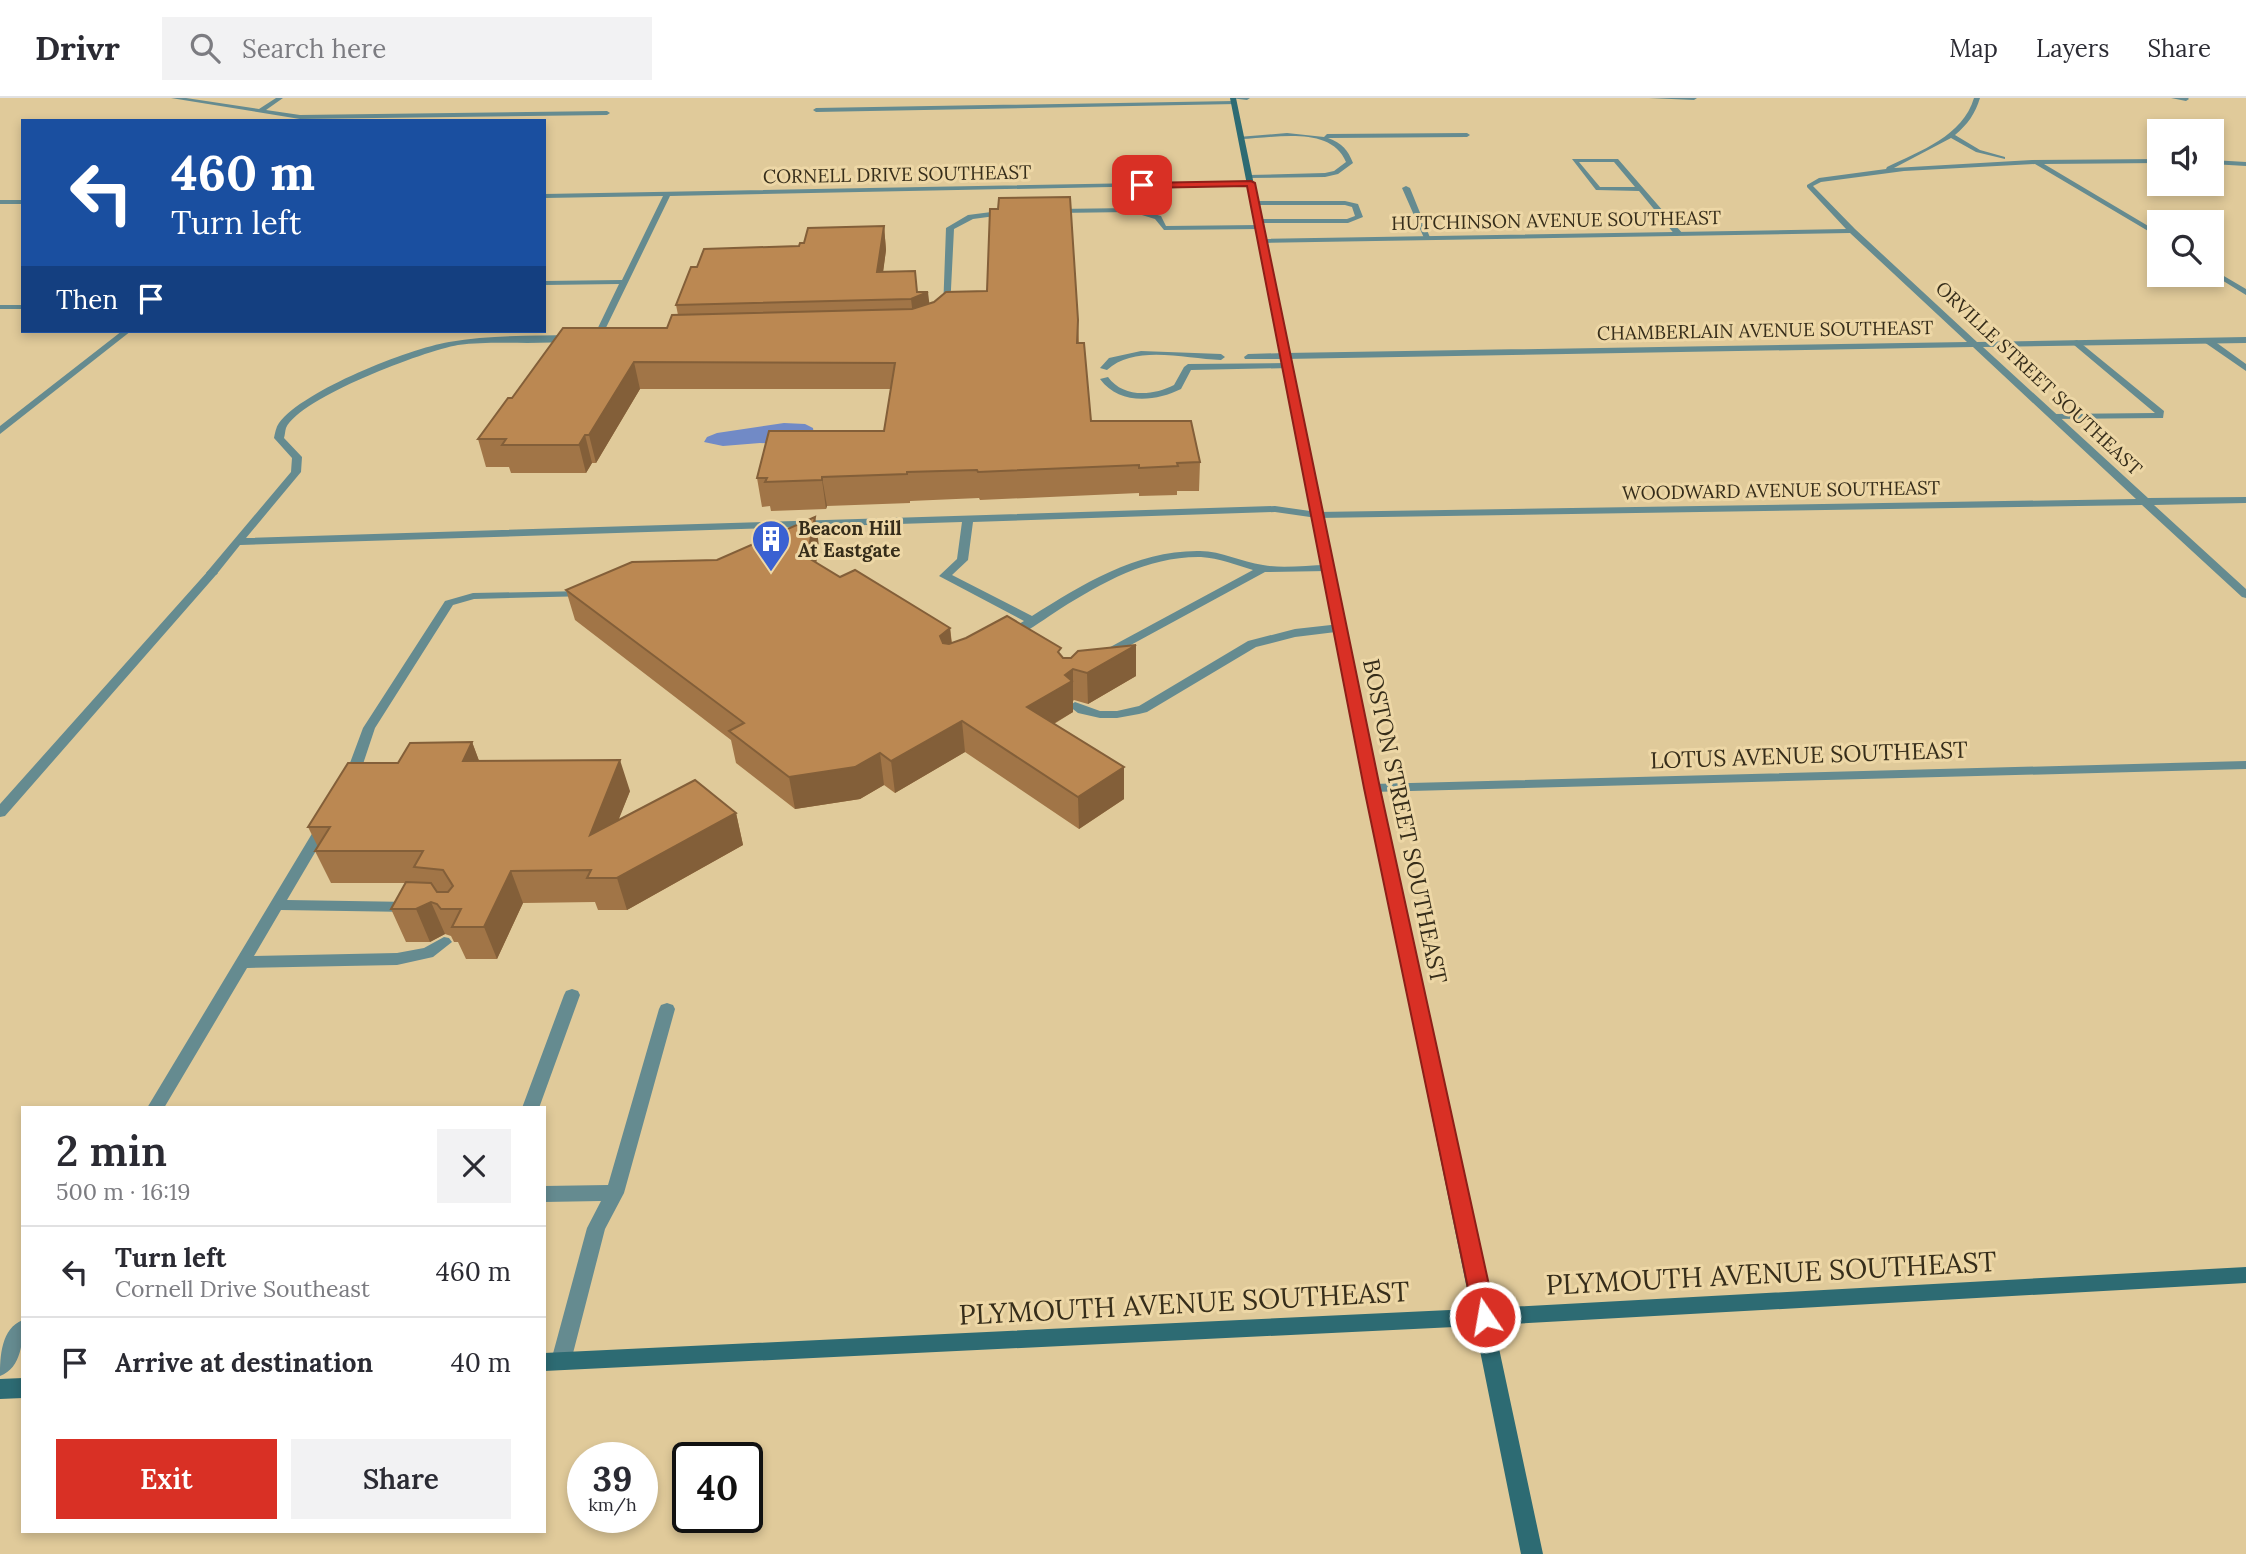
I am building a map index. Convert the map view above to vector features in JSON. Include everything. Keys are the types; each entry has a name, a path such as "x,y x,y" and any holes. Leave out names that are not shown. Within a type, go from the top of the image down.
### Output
{"street":[{"path":"174,98 259,112 324,117 607,113"},
{"path":"259,112 280,98"},
{"path":"816,110 1247,98"},
{"path":"1652,98 1694,98"},
{"path":"1882,171 1951,135 1974,112 1977,98"},
{"path":"2174,98 2186,99"},
{"name":"BOSTON STREET SOUTHEAST","path":"1234,100 1372,788 1485,1317 1532,1554"},
{"path":"1241,137 1466,135"},
{"path":"1951,135 1968,147 1987,155 2038,162 2147,228"},
{"name":"CORNELL DRIVE SOUTHEAST","path":"546,196 1250,180 1325,175 1344,169 1350,163 1345,148 1323,136"},
{"path":"1641,189 1598,189 1574,160 1616,160 1641,189 1679,234"},
{"path":"1882,171 2038,162 2147,161"},
{"path":"2224,163 2246,164"},
{"name":"ORVILLE STREET SOUTHEAST","path":"1882,171 1819,180 1809,186 1852,231 2246,595"},
{"path":"1406,188 1428,239"},
{"path":"597,338 668,193"},
{"path":"0,202 21,202"},
{"path":"1049,211 1138,210 1158,218 1164,228 1348,221 1359,217 1355,206 1345,203 1254,203"},
{"path":"941,318 946,311 952,226 979,215 1023,211"},
{"name":"HUTCHINSON AVENUE SOUTHEAST","path":"1261,242 1852,231"},
{"path":"2224,279 2246,293"},
{"path":"546,283 623,282"},
{"path":"0,307 21,307"},
{"path":"0,431 124,333"},
{"path":"0,813 212,573 296,472 297,457 280,440 278,434 284,422 307,403 388,363 444,345 488,340 611,338"},
{"path":"2207,340 2246,368"},
{"name":"CHAMBERLAIN AVENUE SOUTHEAST","path":"1286,361 2246,340"},
{"path":"2055,417 2160,416 2161,413 2077,343"},
{"path":"1104,368 1109,361 1122,356 1173,354 1199,358 1286,361"},
{"path":"1173,354 1188,368 1286,361"},
{"path":"1105,379 1111,388 1123,393 1157,394 1178,387 1188,368"},
{"name":"WOODWARD AVENUE SOUTHEAST","path":"237,542 1275,509 1317,515 2246,500"},
{"path":"968,520 962,560 945,576 1033,621"},
{"path":"998,641 1108,576 1165,558 1203,554 1263,569 1327,568"},
{"path":"1095,661 1263,569"},
{"path":"344,792 355,771 369,728 449,603 473,596 597,592"},
{"path":"1074,706 1091,713 1125,714 1143,709 1252,643 1295,633 1340,628"},
{"name":"LOTUS AVENUE SOUTHEAST","path":"1372,788 2246,765"},
{"path":"156,1106 330,814"},
{"path":"277,905 432,907"},
{"path":"242,962 397,959 428,953 444,942"},
{"path":"531,1106 572,995"},
{"path":"552,1362 596,1228 615,1194 667,1009"},
{"path":"546,1194 615,1194"},
{"name":"PLYMOUTH AVENUE SOUTHEAST","path":"552,1362 1485,1317 2246,1275"},
{"path":"0,1367 21,1332"},
{"path":"0,1390 21,1388"}],"water":[{"path":"784,423 805,424 813,428 814,435 796,445 760,443 723,446 704,442 707,437 717,433"}],"building":[{"path":"1070,197 1078,320 1077,343 1084,343 1091,421 1191,421 1200,462 1139,468 1139,465 978,472 907,472 822,477 822,480 765,482 767,478 757,478 769,431 884,431 895,363 634,362 589,435 585,435 579,445 502,445 506,439 478,439 563,328 667,328 672,315 912,309 934,302 946,292 987,291 990,209 998,209 999,198"},
{"path":"884,226 877,272 915,271 917,292 928,292 911,299 676,305 691,267 697,267 704,249 799,246 804,243 808,228"},
{"path":"815,517 807,557 840,577 855,570 950,628 940,636 943,643 949,644 966,638 1007,616 1061,648 1058,652 1063,658 1071,658 1078,651 1136,645 1087,673 1073,669 1065,675 1072,681 1027,707 1124,767 1078,797 962,721 891,761 880,753 855,767 789,777 729,731 744,723 566,590 632,562 717,560"},
{"path":"472,742 463,761 620,760 590,835 695,780 736,813 617,878 587,878 591,870 511,871 484,927 452,927 461,909 441,909 431,902 416,909 391,909 406,882 431,883 437,892 448,892 453,886 443,870 414,867 423,851 315,851 330,827 308,827 348,763 398,763 410,743"}],"place":[{"name":"Beacon Hill At Eastgate","path":"771,573"}],"route":[{"path":"1142,185 1251,183 1372,788 1485,1317"}]}
